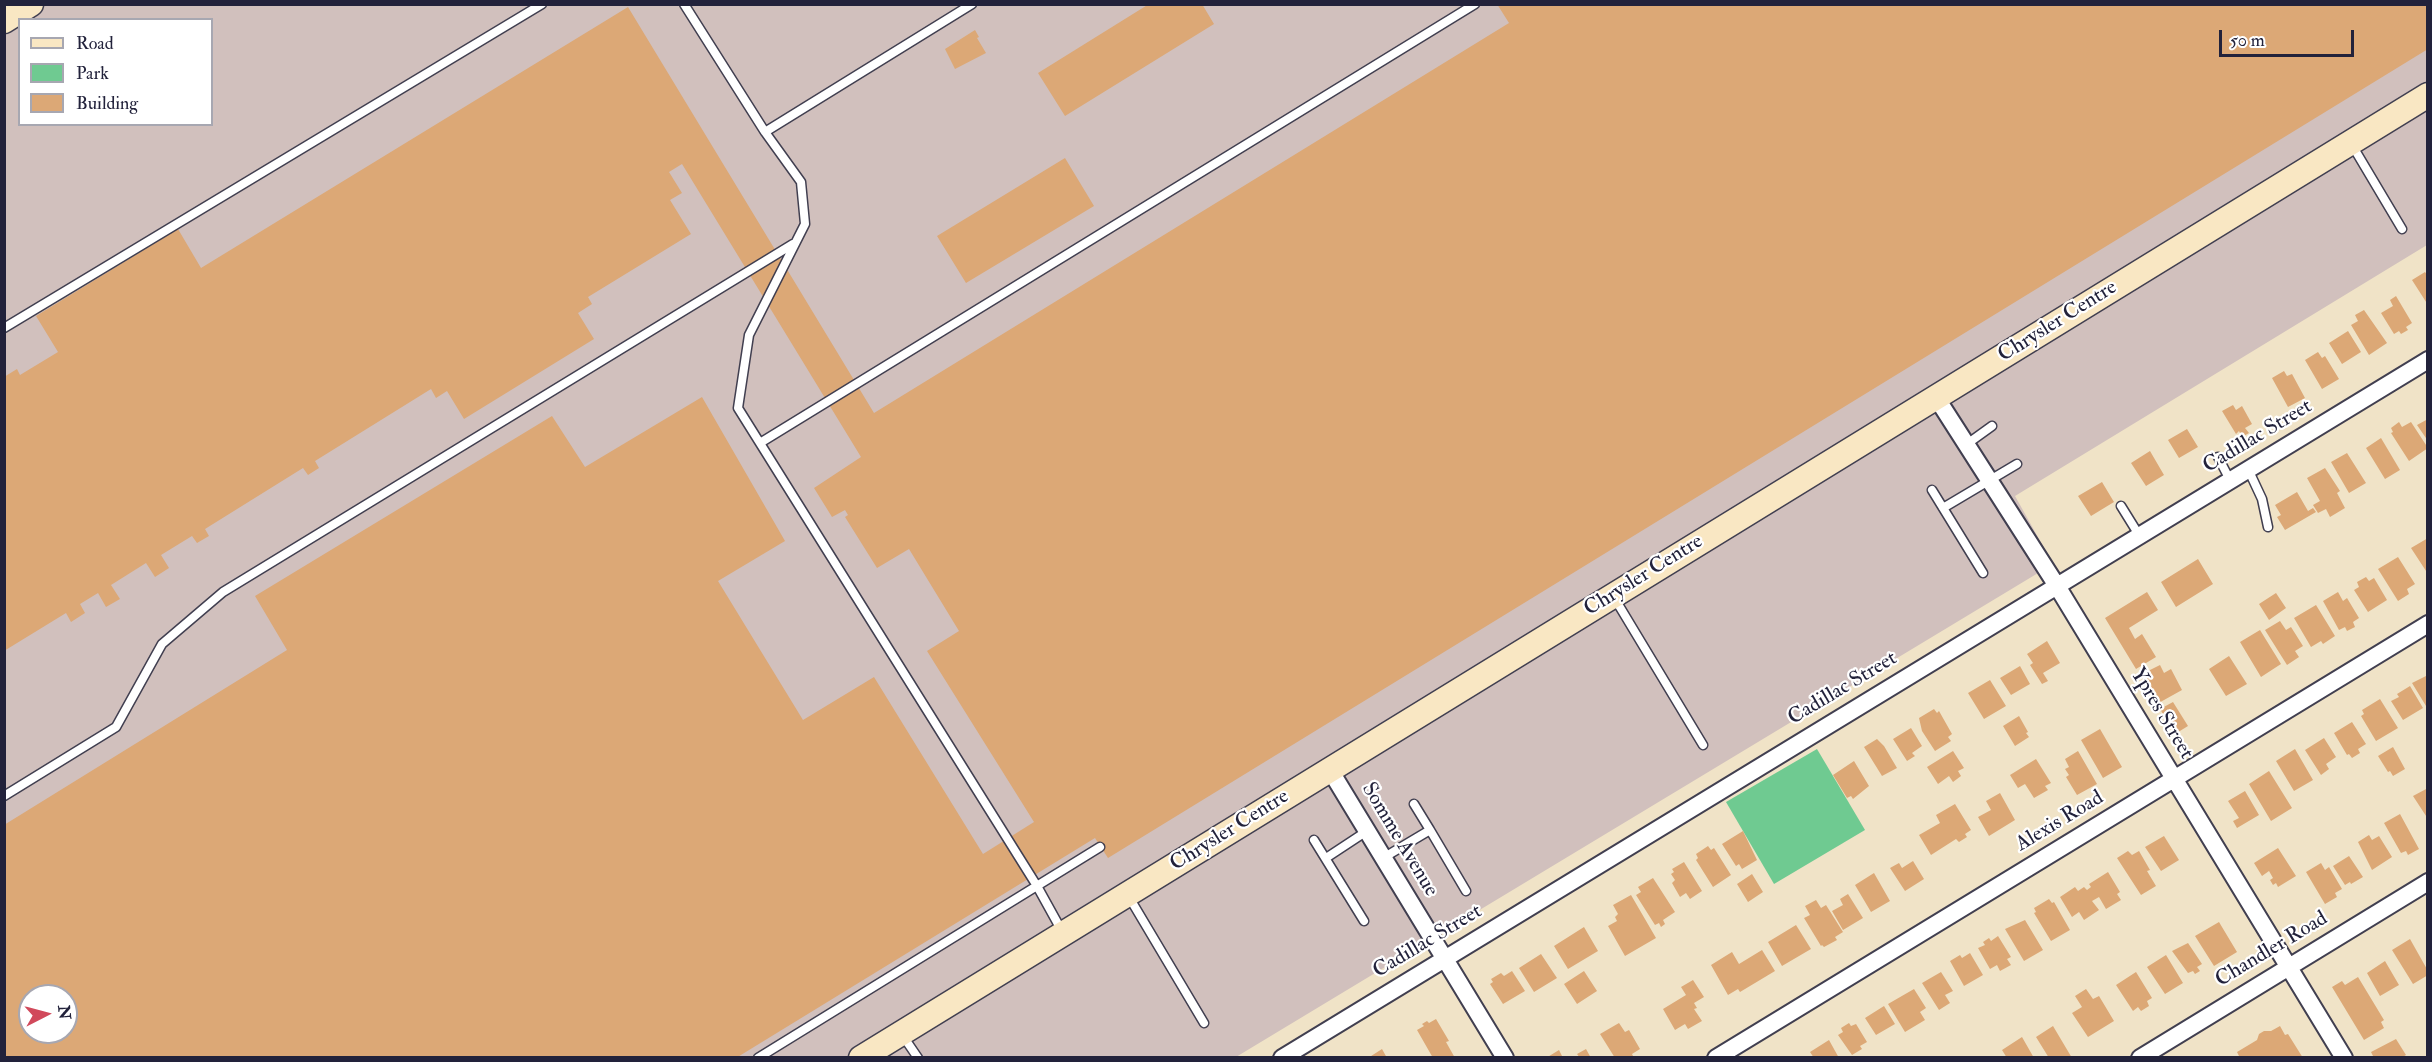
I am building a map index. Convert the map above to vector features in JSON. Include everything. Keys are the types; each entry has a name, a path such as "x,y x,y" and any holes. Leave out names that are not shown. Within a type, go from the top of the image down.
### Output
{"street":[{"name":"Chrysler Centre","path":"861,1058 2427,95"},
{"name":"Cadillac Street","path":"1282,1058 2427,360"},
{"name":"Ypres Street","path":"1936,397 2057,586 2344,1058"},
{"name":"Alexis Road","path":"1716,1058 2427,624"},
{"name":"Somme Avenue","path":"1330,770 1505,1058"},
{"name":"Chandler Road","path":"2140,1058 2427,882"}],"lane":[{"path":"4,328 543,4"},
{"path":"684,4 765,132 801,182 805,224 749,335 738,408 1037,886 1063,933"},
{"path":"765,132 972,4"},
{"path":"760,443 1475,4"},
{"path":"2351,142 2402,229"},
{"path":"4,796 116,727 162,644 223,592 795,243"},
{"path":"1967,444 1992,426"},
{"path":"2218,457 2230,480"},
{"path":"1943,508 2017,464"},
{"path":"2248,469 2262,499 2268,527"},
{"path":"1932,490 1983,573"},
{"path":"2121,506 2139,535"},
{"path":"1613,596 1703,745"},
{"path":"1414,804 1466,891"},
{"path":"1383,858 1430,830"},
{"path":"1326,858 1367,831"},
{"path":"1314,840 1364,921"},
{"path":"758,1058 1100,847"},
{"path":"1127,894 1204,1023"},
{"path":"901,1033 918,1058"}],"shaded area":[{"path":"5,5 2427,5 2427,245 2015,496 2053,564 1236,1057 5,1058"}],"green space":[{"path":"1817,749 1865,830 1774,884 1726,802"}],"building":[{"path":"1149,4 1202,4 1214,24 1065,116 1038,73"},
{"path":"1497,4 2428,4 2428,49 1108,858 1095,838 736,1058 4,1058 4,825 287,650 255,596 552,416 585,467 702,397 785,541 718,581 803,720 874,677 983,854 1034,822 927,651 959,631 909,549 877,568 845,517 848,515 845,510 832,517 814,488 861,457 682,164 669,172 682,193 670,200 691,234 588,297 592,304 578,313 594,339 464,419 447,391 436,398 431,389 315,461 319,468 308,475 303,468 205,529 209,536 197,543 192,536 161,555 169,568 155,577 146,563 111,585 120,599 106,607 98,593 80,604 85,613 71,622 66,613 4,651 4,377 17,369 20,375 58,352 36,316 178,229 201,268 628,7 874,413 1509,23"},
{"path":"975,30 986,53 955,69 945,49"},
{"path":"1065,158 1094,206 966,283 937,236"},
{"path":"2425,272 2428,276 2428,305 2412,280"},
{"path":"2396,296 2412,323 2406,327 2408,330 2401,334 2399,331 2394,334 2381,313 2393,306 2390,300"},
{"path":"2364,310 2387,343 2369,355 2351,325 2358,321 2355,315"},
{"path":"2348,331 2361,352 2342,364 2329,343"},
{"path":"2318,352 2322,358 2325,356 2339,379 2322,389 2305,360"},
{"path":"2284,371 2287,376 2292,374 2305,398 2288,407 2272,378"},
{"path":"2233,405 2236,410 2242,406 2252,424 2245,428 2249,433 2242,437 2239,431 2236,434 2222,411"},
{"path":"2428,419 2428,441 2417,425"},
{"path":"2399,422 2402,427 2411,422 2428,448 2409,461 2391,433 2393,432 2391,428"},
{"path":"2187,429 2198,447 2179,458 2168,440"},
{"path":"2381,438 2400,470 2385,479 2366,448"},
{"path":"2150,451 2164,475 2146,486 2131,463"},
{"path":"2347,453 2366,483 2349,493 2331,462"},
{"path":"2325,468 2340,491 2337,493 2345,508 2330,517 2326,509 2318,513 2313,505 2320,501 2307,478"},
{"path":"2102,482 2114,502 2091,516 2078,496"},
{"path":"2297,492 2308,511 2313,508 2316,512 2285,530 2277,517 2281,515 2275,505"},
{"path":"2428,538 2428,574 2411,548"},
{"path":"2398,557 2415,584 2407,589 2409,594 2398,601 2378,569"},
{"path":"2198,559 2213,584 2176,607 2161,582"},
{"path":"2366,577 2369,581 2374,578 2387,600 2368,612 2354,590 2359,587 2357,582"},
{"path":"2147,592 2158,610 2129,628 2135,639 2142,634 2156,657 2136,669 2105,618"},
{"path":"2338,592 2343,601 2347,598 2359,618 2353,622 2355,627 2347,631 2345,627 2339,630 2323,601"},
{"path":"2276,593 2286,608 2269,620 2259,604"},
{"path":"2316,605 2335,636 2323,644 2321,641 2311,647 2294,618"},
{"path":"2280,621 2286,630 2291,627 2303,646 2295,651 2299,657 2287,665 2265,630"},
{"path":"2260,630 2281,664 2261,677 2240,642"},
{"path":"2047,641 2060,663 2043,673 2048,681 2042,684 2030,665 2033,663 2027,654"},
{"path":"2229,656 2247,684 2226,696 2209,669"},
{"path":"2160,665 2164,673 2171,669 2182,690 2155,705 2143,685 2149,682 2144,673"},
{"path":"2020,666 2030,684 2011,695 2000,678"},
{"path":"2428,675 2428,705 2426,706 2412,683"},
{"path":"1990,680 2006,706 1984,719 1968,693"},
{"path":"2410,686 2423,708 2403,720 2391,701 2399,697 2397,694"},
{"path":"2380,699 2398,728 2376,741 2361,716 2364,714 2362,710"},
{"path":"2173,702 2188,726 2175,734 2160,709"},
{"path":"1934,709 1937,713 1939,711 1952,734 1948,737 1951,741 1935,751 1922,731 1919,718"},
{"path":"2019,716 2029,737 2015,746 2003,726"},
{"path":"2352,722 2366,744 2358,749 2360,753 2352,758 2349,754 2347,755 2334,733"},
{"path":"1911,728 1922,746 1912,753 1915,756 1907,761 1893,739"},
{"path":"2100,729 2122,767 2103,778 2081,740"},
{"path":"2324,738 2336,757 2326,764 2329,769 2321,775 2305,750"},
{"path":"1877,739 1897,768 1882,776 1864,747"},
{"path":"2393,747 2405,769 2393,776 2378,756"},
{"path":"2295,749 2313,780 2294,791 2276,761"},
{"path":"1953,751 1964,768 1958,771 1961,776 1953,782 1949,776 1938,784 1927,767"},
{"path":"2078,751 2097,784 2077,795 2066,777 2069,775 2065,769 2069,767 2065,759"},
{"path":"2036,759 2051,783 2045,786 2048,790 2034,798 2025,784 2018,788 2010,775"},
{"path":"1854,761 1869,786 1853,799 1851,796 1847,798 1833,775"},
{"path":"2269,771 2292,808 2271,821 2249,784"},
{"path":"2428,788 2428,819 2413,796"},
{"path":"2245,791 2259,815 2237,828 2233,821 2239,818 2228,801"},
{"path":"2000,793 2015,820 1989,836 1978,817 1991,810 1986,801"},
{"path":"1955,804 1971,830 1965,834 1967,837 1959,842 1956,839 1931,855 1919,835 1940,823 1936,815"},
{"path":"2400,814 2419,849 2408,855 2406,851 2401,853 2384,823"},
{"path":"1743,831 1757,860 1742,869 1739,864 1736,866 1722,844"},
{"path":"2369,835 2372,840 2379,836 2392,857 2372,870 2358,842"},
{"path":"2164,836 2179,860 2161,871 2145,847"},
{"path":"1708,846 1711,850 1714,848 1731,875 1713,887 1696,860 1698,858 1696,854"},
{"path":"2278,848 2296,876 2278,887 2270,880 2273,878 2269,871 2262,876 2254,863"},
{"path":"2128,851 2132,855 2139,851 2156,886 2141,895 2117,858"},
{"path":"2349,856 2363,877 2345,885 2333,866"},
{"path":"1913,861 1924,879 1905,891 1890,868 1899,863 1902,868"},
{"path":"1684,862 1702,891 1690,899 1686,893 1680,897 1672,883 1675,880 1671,874 1674,872 1672,869"},
{"path":"2321,863 2325,870 2329,867 2342,889 2335,893 2337,897 2325,904 2306,872"},
{"path":"2108,872 2120,892 2117,894 2121,900 2106,909 2099,897 2092,901 2099,910 2084,920 2079,912 2072,917 2060,897 2075,887 2078,891 2084,887 2087,890 2091,887 2089,884"},
{"path":"1874,873 1890,901 1871,912 1855,885"},
{"path":"1752,874 1763,892 1748,902 1737,884"},
{"path":"1653,878 1675,912 1663,920 1665,924 1661,927 1659,923 1655,925 1636,895 1641,892 1638,887"},
{"path":"1848,894 1863,918 1843,930 1832,911 1843,905 1840,899"},
{"path":"1631,895 1656,938 1625,956 1608,926 1617,921 1615,917 1618,914 1613,905"},
{"path":"2049,899 2052,903 2054,902 2070,930 2051,941 2034,913 2036,912 2034,908"},
{"path":"1816,900 1821,908 1826,905 1843,932 1835,937 1837,940 1824,947 1821,946 1804,918 1810,915 1805,906"},
{"path":"2025,920 2043,950 2024,961 2005,929"},
{"path":"2219,922 2237,952 2214,966 2195,936"},
{"path":"1796,925 1811,949 1782,966 1768,942"},
{"path":"1584,927 1598,951 1568,969 1554,946"},
{"path":"1998,936 2011,957 2007,959 2011,965 2000,971 1997,965 1990,969 1978,948 1985,945 1983,942 1989,938 1991,941"},
{"path":"2410,939 2428,971 2428,975 2413,984 2392,950"},
{"path":"2188,943 2202,964 2197,967 2200,971 2195,974 2193,971 2188,973 2172,951"},
{"path":"1762,950 1775,971 1740,992 1738,989 1728,995 1711,965 1732,952 1739,964"},
{"path":"1970,953 1983,975 1964,986 1950,961 1960,955 1962,958"},
{"path":"1541,954 1557,978 1534,992 1519,968"},
{"path":"2166,955 2183,983 2165,994 2147,967"},
{"path":"2385,961 2399,985 2380,996 2367,973"},
{"path":"1512,971 1525,991 1503,1004 1490,984 1493,982 1491,979 1501,973 1504,976"},
{"path":"1584,971 1597,991 1577,1004 1564,984"},
{"path":"1941,972 1953,991 1945,995 1950,1003 1939,1010 1922,983"},
{"path":"2136,972 2152,998 2147,1001 2149,1006 2141,1011 2138,1007 2133,1011 2116,985"},
{"path":"2358,977 2384,1020 2381,1022 2384,1028 2364,1040 2332,987 2342,981 2345,985"},
{"path":"1693,980 1704,997 1694,1003 1697,1008 1694,1009 1702,1021 1688,1029 1685,1024 1675,1030 1663,1009 1686,995 1681,987"},
{"path":"1914,989 1926,1008 1920,1012 1925,1020 1905,1032 1888,1004"},
{"path":"2086,989 2093,999 2099,996 2114,1021 2088,1037 2072,1013 2082,1007 2075,996"},
{"path":"1884,1006 1895,1024 1876,1035 1865,1018"},
{"path":"1436,1019 1449,1041 1446,1042 1455,1058 1433,1058 1417,1030 1427,1021 1429,1023"},
{"path":"1619,1023 1625,1032 1629,1030 1640,1049 1632,1054 1634,1058 1615,1058 1600,1034"},
{"path":"1849,1023 1851,1026 1856,1024 1867,1042 1860,1046 1862,1049 1852,1055 1838,1035 1843,1032 1841,1028"},
{"path":"2053,1026 2072,1058 2049,1058 2036,1037"},
{"path":"2280,1026 2285,1035 2288,1034 2303,1058 2240,1058 2237,1052 2257,1040 2259,1034"},
{"path":"2022,1037 2034,1058 2007,1058 2002,1050"},
{"path":"2396,1039 2406,1055 2401,1058 2374,1058 2371,1052"},
{"path":"1829,1040 1839,1058 1814,1058 1810,1052"},
{"path":"1382,1049 1387,1058 1368,1058"},
{"path":"1586,1049 1591,1058 1580,1058 1577,1054"},
{"path":"1559,1050 1563,1058 1546,1058"}]}
